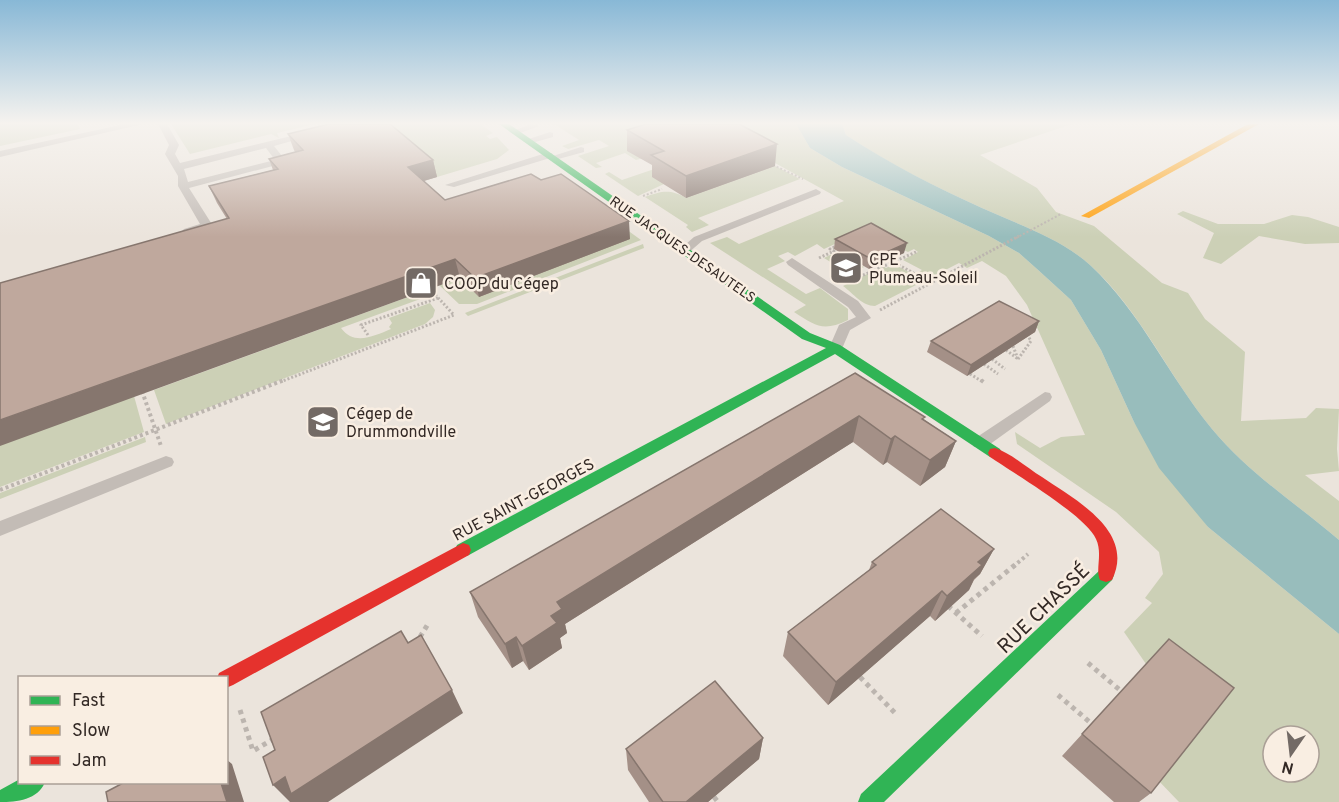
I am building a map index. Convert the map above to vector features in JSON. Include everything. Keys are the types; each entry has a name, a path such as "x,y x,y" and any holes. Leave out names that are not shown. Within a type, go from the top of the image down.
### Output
{"street":[{"name":"RUE JACQUES-DESAUTELS","path":"558,161 662,233 683,252 811,339 836,348"},
{"path":"1086,216 1186,161"},
{"name":"RUE CHASSÉ","path":"836,348 1090,518 1105,537 1110,550 1111,564 1106,575 869,802"},
{"name":"RUE SAINT-GEORGES","path":"228,678 836,348"},
{"path":"0,802 33,784"}],"lane":[{"path":"175,161 183,176 183,186 207,226 177,234"},
{"path":"178,167 201,161"},
{"path":"183,186 279,161"},
{"path":"450,185 536,161"},
{"path":"683,252 698,239 816,192"},
{"path":"792,262 853,304 864,318 844,328 836,348"},
{"path":"980,443 1046,397"},
{"path":"0,529 165,462"}],"path":[{"path":"773,165 802,178"},
{"path":"864,318 1061,213"},
{"path":"822,257 835,250 830,249 847,241"},
{"path":"842,285 916,252"},
{"path":"887,261 931,283"},
{"path":"0,490 454,315 430,289"},
{"path":"368,335 361,326 438,298"},
{"path":"1018,360 1031,341 1028,336"},
{"path":"1013,346 1018,360"},
{"path":"1006,350 1018,360"},
{"path":"992,359 1005,369"},
{"path":"984,364 998,374"},
{"path":"970,374 985,383"},
{"path":"142,390 158,438"},
{"path":"956,612 1028,554"},
{"path":"945,603 982,636"},
{"path":"415,647 428,624"},
{"path":"1088,663 1121,691"},
{"path":"860,677 895,713"},
{"path":"1058,695 1092,724"},
{"path":"239,708 253,751 281,734"}],"green space":[{"path":"419,161 489,161 437,177"},
{"path":"586,161 601,161 596,163 602,167 596,168"},
{"path":"665,161 833,161 989,236 1019,253 1071,300 1101,350 1134,422 1208,527 1339,634 1339,802 1179,802 1155,777 1208,711 1146,664 1124,632 1152,603 1145,598 1163,574 1159,552 1116,512 1017,444 1015,432 1040,448 1061,437 1085,435 1027,305 1006,276 982,261 967,268 959,263 875,306 862,302 843,286 883,266 886,268 894,264 914,275 922,270 903,260 918,252 914,249 908,252 863,231 824,249 817,244 795,256 788,252 778,256 785,261 767,269 806,294 820,288 848,309 848,320 832,326 820,326 794,312 806,305 710,243 727,237 739,244 844,201 775,163 664,184 638,196 605,174 609,172 622,180 669,164"},
{"path":"889,161 991,161 1037,188 1056,212 1094,226 1162,283 1188,293 1205,319 1245,352 1241,421 1306,418 1316,408 1339,409 1337,449 1339,471 1305,475 1339,501 1339,540 1257,474 1226,445 1182,388 1125,303 1090,265 1066,247 1039,233 964,200"},
{"path":"775,166 800,179 698,218 709,225 692,232 686,227 688,225 645,197 666,192 686,198"},
{"path":"1183,211 1218,224 1264,224 1292,215 1308,217 1339,227 1339,243 1305,244 1259,236 1221,264 1203,258 1214,233 1177,214"},
{"path":"612,219 641,240 477,304 459,304 439,285"},
{"path":"643,244 644,248 468,316 465,313"},
{"path":"834,253 848,261 852,259 864,267 850,274 824,258"},
{"path":"419,293 423,298 341,328 352,337 371,337 391,329 389,327 392,323 389,318 430,303 435,310 433,317 425,324 166,424 154,390"},
{"path":"134,396 144,432 0,487 0,445"},
{"path":"145,437 146,442 0,499 0,493"}],"water":[{"path":"833,161 890,161 964,200 1039,233 1066,247 1090,265 1125,303 1182,388 1226,445 1257,474 1339,540 1339,634 1208,527 1159,468 1134,422 1101,350 1071,300 1019,253 989,236"}],"building":[{"path":"271,161 428,161 408,167 445,200 531,174 541,180 561,174 629,221 475,278 455,259 0,420 0,283 229,218 209,186 278,169"},
{"path":"662,161 727,161 686,176"},
{"path":"871,223 907,243 871,259 835,239"},
{"path":"999,301 1039,321 971,365 931,341"},
{"path":"855,373 925,417 922,419 956,441 930,460 895,436 891,439 859,416 557,602 562,609 551,616 557,623 522,646 516,637 505,644 470,592"},
{"path":"941,509 994,549 978,562 982,565 947,596 942,591 836,682 788,632 876,565 872,562"},
{"path":"401,631 408,643 421,635 452,690 291,794 285,777 273,785 263,757 275,750 261,712"},
{"path":"1169,639 1234,688 1151,793 1082,734"},
{"path":"715,681 763,738 686,802 663,802 626,749"},
{"path":"121,784 221,784 227,802 108,802 106,792"}],"traffic: fast":[{"path":"556,161 806,336 829,344 995,453"},
{"path":"463,550 836,348"},
{"path":"869,802 1106,575"},
{"path":"0,802 32,784"}],"traffic: slow":[{"path":"1086,216 1186,161"}],"traffic: jam":[{"path":"995,453 1090,518 1104,538 1108,552 1106,575"},
{"path":"228,678 463,550"}],"place":[{"name":"CPE Plumeau-Soleil","path":"846,268"},
{"name":"COOP du Cégep","path":"421,283"},
{"name":"Cégep de Drummondville","path":"323,422"}]}
